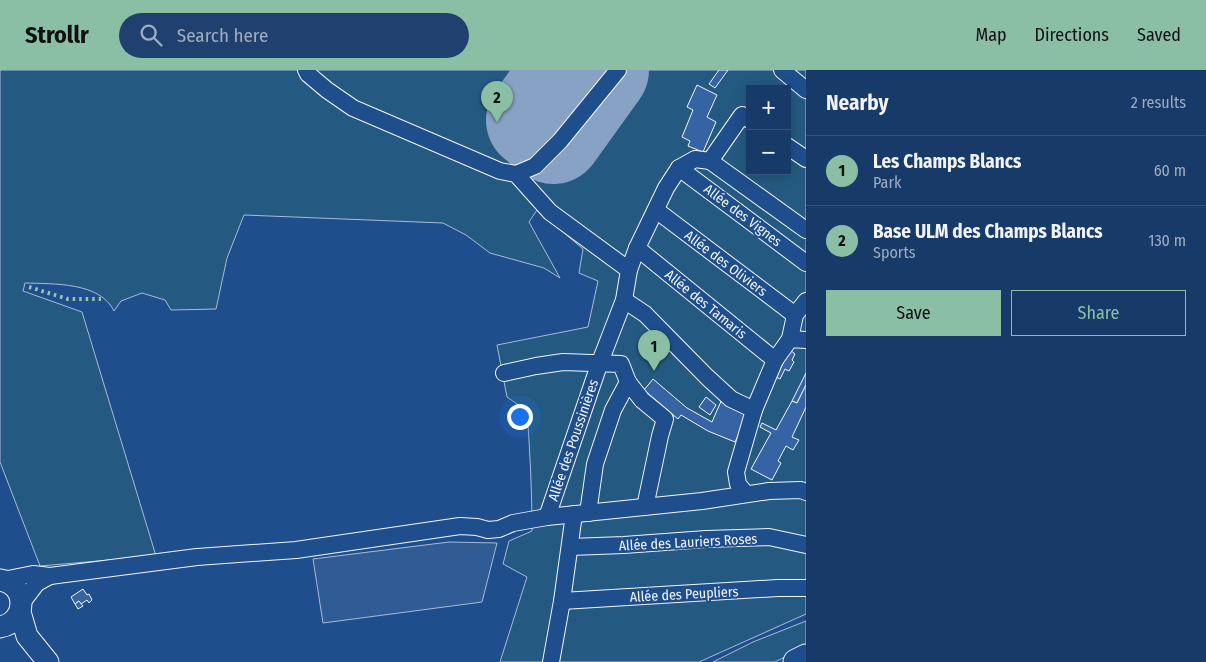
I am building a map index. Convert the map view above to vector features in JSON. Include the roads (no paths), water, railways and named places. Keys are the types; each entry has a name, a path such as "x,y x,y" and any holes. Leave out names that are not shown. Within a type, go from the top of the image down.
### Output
{"highway":[{"path":"796,662 806,657"}],"main road":[{"path":"1,580 16,589 21,598 20,608 27,636 48,662"},
{"path":"20,608 13,622 0,628 11,637 32,662"}],"lane":[{"path":"307,71 327,90 353,108 500,171 516,174 535,166 560,141 618,70"},
{"path":"782,70 806,90"},
{"path":"710,161 746,118"},
{"path":"791,149 806,159"},
{"path":"679,168 695,159 710,161 806,230"},
{"name":"Allée des Poussinières","path":"546,517 600,362 624,300 629,270 637,248 666,188 679,168"},
{"name":"Allée des Vignes","path":"679,168 806,263"},
{"path":"516,174 550,212 629,270"},
{"name":"Allée des Oliviers","path":"656,210 795,315"},
{"name":"Allée des Tamaris","path":"637,248 775,360"},
{"path":"624,300 645,314 730,398 754,410"},
{"path":"746,494 738,484 736,472 754,410 775,360 798,339 795,315 806,301"},
{"path":"504,373 563,362 621,364 628,382 642,400 665,419 645,507"},
{"path":"551,662 570,547 613,410 628,382"},
{"path":"1,580 34,574 50,576 197,557 296,550 450,527 477,527 492,521 513,523 546,517 645,507 769,491 801,490 806,492"},
{"name":"Allée des Lauriers Roses","path":"570,547 768,537 806,545"},
{"path":"20,608 37,584 50,576"},
{"name":"Allée des Peupliers","path":"562,601 806,588"}],"place":[{"name":"Base ULM des Champs Blancs","path":"497,122"},
{"name":"Les Champs Blancs","path":"654,371"}]}
